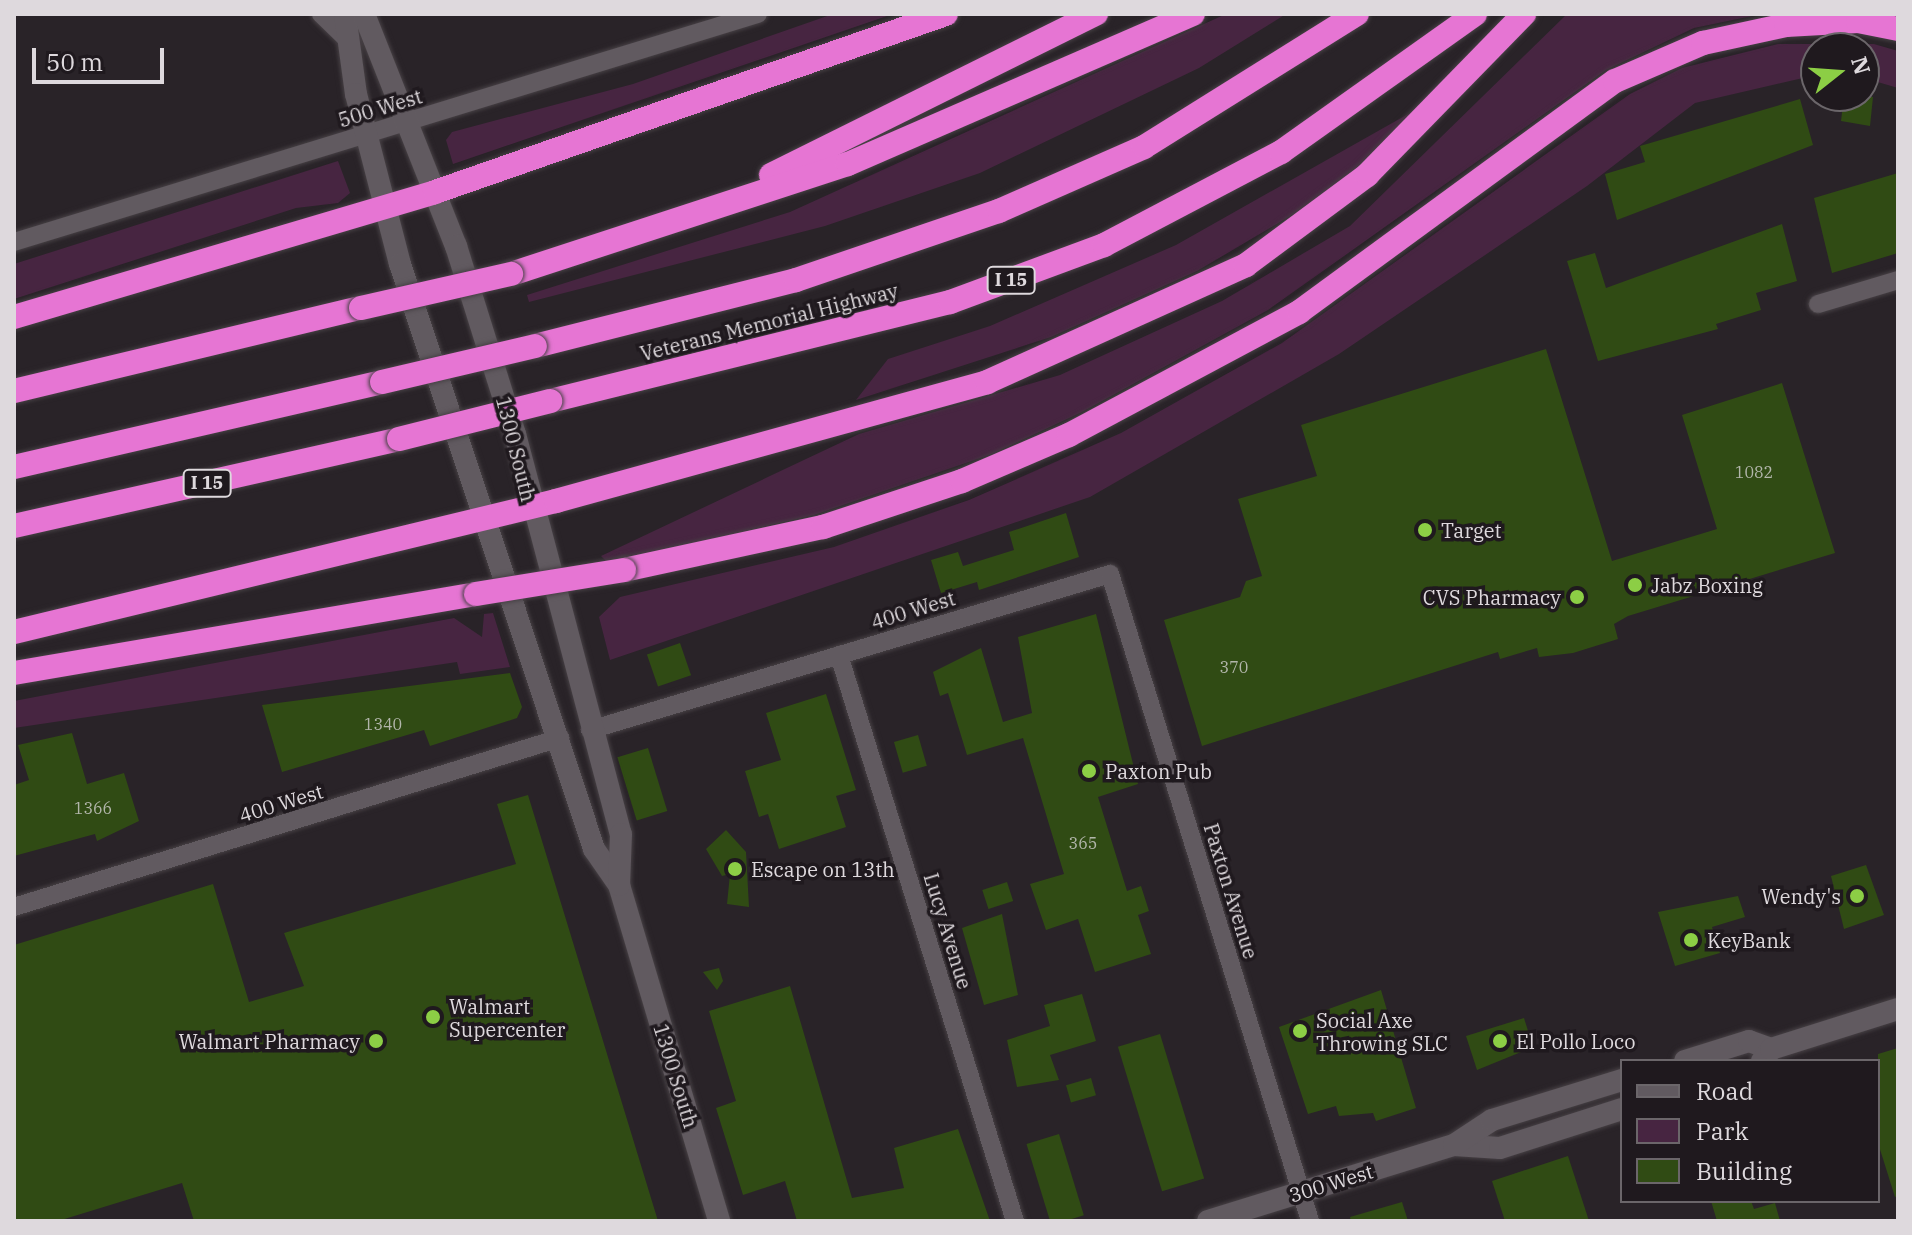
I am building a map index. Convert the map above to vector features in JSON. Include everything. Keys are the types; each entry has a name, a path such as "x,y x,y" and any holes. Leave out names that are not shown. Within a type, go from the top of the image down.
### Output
{"highway":[{"path":"14,317 435,192 946,14"},
{"path":"657,228 1096,14"},
{"path":"14,391 511,274 657,228 848,164 1193,14"},
{"name":"Veterans Memorial Highway","path":"14,467 535,346 796,280 999,211 1144,147 1309,50 1357,14"},
{"name":"Veterans Memorial Highway","path":"14,526 399,439 950,302 1104,245 1281,152 1428,52 1475,14"},
{"path":"14,632 531,507 987,382 1149,315 1246,265 1367,175 1522,16"},
{"path":"14,673 624,570 823,527 962,481 1069,435 1299,312 1615,81 1703,43 1786,25 1858,21 1898,29"}],"main road":[{"name":"1300 South","path":"345,14 345,37 385,208 483,519 560,738 594,849 619,885 719,1221"},
{"name":"1300 South","path":"369,17 435,192 515,434 622,858 619,885"},
{"path":"560,738 584,769 606,845 622,858"},
{"path":"1691,1059 1749,1041 1766,1055 1898,1009"},
{"path":"1454,1145 1569,1110 1618,1082"},
{"name":"300 West","path":"1208,1221 1454,1145 1500,1148 1620,1110"}],"street":[{"path":"321,14 345,37"},
{"name":"500 West","path":"14,242 758,14"},
{"path":"1818,304 1898,280"},
{"name":"400 West","path":"590,730 1110,574"},
{"name":"Paxton Avenue","path":"1110,574 1310,1221"},
{"name":"Lucy Avenue","path":"839,655 1015,1221"},
{"name":"400 West","path":"14,907 560,738"}],"green space":[{"path":"833,14 893,14 453,164 446,140 452,132 633,84"},
{"path":"1226,14 1286,14 1199,68 980,173 825,226 529,302 527,295 790,212"},
{"path":"1567,14 1762,14 1694,28 1606,70 1268,310 1082,412 992,454 814,515 608,563 601,556 859,434 1060,375 1222,301 1350,226"},
{"path":"1778,44 1800,44 1800,79 1695,103 1587,186 1339,354 1090,497 610,660 599,617 620,597 834,547 969,500 1121,433 1282,343 1630,94 1682,68"},
{"path":"1880,46 1898,51 1898,88 1880,83"},
{"path":"1417,109 1389,144 1297,212 1197,271 1051,337 856,400 888,359 990,326 1176,245"},
{"path":"338,161 350,193 338,203 296,208 14,299 14,264"},
{"path":"493,613 510,667 460,674 457,662 14,728 14,701 454,618 482,637 484,614"}],"building":[{"path":"1800,99 1800,112 1804,112 1813,145 1617,220 1605,174 1645,162 1640,146"},
{"path":"1842,112 1871,112 1870,126 1841,121"},
{"path":"1898,173 1898,253 1832,273 1814,198"},
{"path":"1782,224 1797,281 1756,293 1761,310 1716,324 1718,329 1598,361 1567,261 1595,253 1606,288"},
{"name":"Target","path":"1546,349 1612,561 1717,529 1682,415 1782,383 1835,553 1628,616 1614,624 1618,639 1573,653 1539,657 1537,648 1500,659 1498,652 1202,746 1164,620 1240,597 1246,581 1262,576 1238,499 1317,476 1301,425"},
{"path":"1066,513 1079,557 979,590 977,582 941,593 931,560 958,552 963,566 1014,550 1009,532"},
{"path":"1096,614 1138,784 1098,797 1127,891 1141,886 1149,911 1138,915 1151,954 1095,972 1078,919 1046,930 1030,884 1064,874 1023,738 967,755 948,693 940,696 933,672 981,648 1003,722 1032,713 1018,637"},
{"path":"680,643 691,675 658,687 647,654"},
{"path":"510,673 522,707 517,718 430,746 424,730 282,772 262,705"},
{"path":"826,694 856,790 836,796 846,827 779,849 768,814 759,817 745,771 781,760 766,713"},
{"path":"72,733 87,784 124,773 139,821 97,841 95,834 14,856 14,785 29,780 18,745"},
{"path":"918,735 927,766 903,773 894,742"},
{"path":"648,748 667,811 637,820 617,757"},
{"path":"528,795 658,1221 194,1221 182,1183 58,1221 14,1221 14,945 213,884 249,1002 304,986 284,933 516,864 497,804"},
{"name":"Escape on 13th","path":"726,830 746,852 749,907 727,904 730,874 722,876 706,849"},
{"name":"Wendy's","path":"1866,865 1884,915 1844,929 1831,876"},
{"path":"1007,882 1013,901 988,909 982,890"},
{"name":"KeyBank","path":"1738,896 1745,917 1712,927 1720,953 1675,966 1658,912"},
{"path":"1002,914 1018,995 984,1005 962,928"},
{"path":"719,968 723,981 717,990 703,972"},
{"path":"790,986 852,1198 904,1188 894,1148 958,1129 990,1221 797,1221 785,1181 743,1195 716,1108 736,1101 709,1011"},
{"path":"1381,990 1416,1108 1376,1121 1373,1113 1339,1116 1336,1106 1308,1114 1279,1027"},
{"path":"1082,994 1096,1041 1050,1055 1059,1080 1017,1087 1007,1040 1050,1026 1044,1005"},
{"name":"El Pollo Loco","path":"1524,1018 1533,1047 1477,1070 1466,1036"},
{"path":"1160,1034 1204,1178 1162,1191 1118,1047"},
{"path":"1898,1048 1898,1196 1895,1197 1880,1149 1878,1054"},
{"path":"1091,1078 1096,1095 1071,1102 1066,1085"},
{"path":"1059,1134 1084,1215 1065,1221 1050,1221 1026,1144"},
{"path":"1568,1156 1589,1221 1505,1221 1492,1181"},
{"path":"1402,1202 1408,1221 1351,1221 1350,1217"},
{"path":"1712,1203 1752,1203 1754,1209 1775,1203 1780,1221 1717,1221"}],"place":[{"name":"Target","path":"1425,530"},
{"name":"Jabz Boxing","path":"1635,585"},
{"name":"CVS Pharmacy","path":"1577,597"},
{"name":"Paxton Pub","path":"1089,771"},
{"name":"Escape on 13th","path":"735,869"},
{"name":"Wendy's","path":"1857,896"},
{"name":"KeyBank","path":"1691,940"},
{"name":"Walmart Supercenter","path":"433,1017"},
{"name":"Social Axe Throwing SLC","path":"1300,1031"},
{"name":"Walmart Pharmacy","path":"376,1041"},
{"name":"El Pollo Loco","path":"1500,1041"}]}
